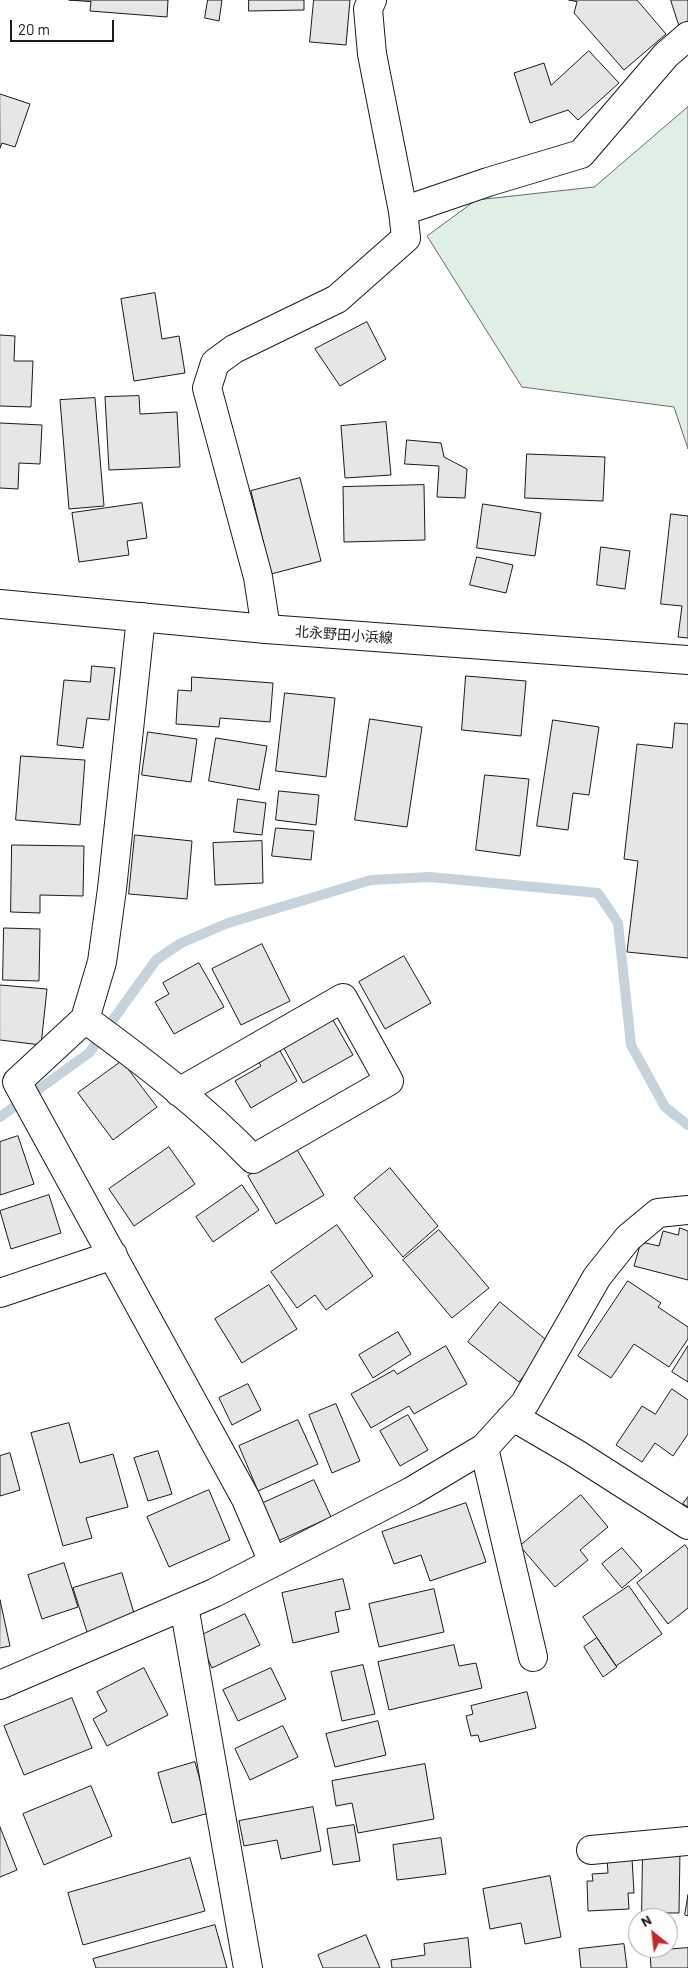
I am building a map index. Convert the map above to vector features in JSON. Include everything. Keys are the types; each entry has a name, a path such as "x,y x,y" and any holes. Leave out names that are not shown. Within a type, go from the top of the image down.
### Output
{"street":[{"path":"266,629 258,577 207,388 215,363 234,349 337,299 406,238 403,211 372,54 368,9 372,0"},
{"path":"403,211 488,182 581,154 666,55 688,36"},
{"name":"北永野田小浜線","path":"0,604 266,629 688,660"},
{"path":"141,617 111,898 102,962 85,1019 17,1082 246,1499 273,1562"},
{"path":"85,1019 126,1048 178,1092 227,1133 253,1159 389,1081 343,998 178,1092"},
{"path":"0,1684 184,1606 412,1491 484,1448 525,1403 597,1277 628,1238 658,1212 688,1210"},
{"path":"0,1294 113,1254"},
{"path":"510,1419 522,1422 575,1453 688,1526"},
{"path":"484,1448 533,1657"},
{"path":"184,1606 248,1968"},
{"path":"590,1850 688,1841"}],"green space":[{"path":"688,107 688,449 674,407 522,387 427,236 476,200 594,187"}],"building":[{"path":"69,0 168,0 167,17 90,11 91,2"},
{"path":"208,0 222,0 219,21 205,18"},
{"path":"249,0 304,0 304,10 249,11"},
{"path":"314,0 350,0 346,45 310,42"},
{"path":"569,0 637,0 666,34 624,70 574,13 577,2"},
{"path":"671,0 688,0 688,22 680,28"},
{"path":"589,51 619,83 578,120 568,110 530,123 514,73 544,63 551,85"},
{"path":"0,94 30,104 15,147 2,143 0,148"},
{"path":"155,293 162,339 179,336 185,373 134,381 121,299"},
{"path":"367,322 386,359 340,386 315,349"},
{"path":"0,335 15,336 14,361 33,361 31,407 0,406"},
{"path":"139,396 140,414 177,412 180,467 109,470 105,397"},
{"path":"95,398 104,506 69,509 60,400"},
{"path":"386,422 391,475 345,478 341,426"},
{"path":"0,423 42,425 40,464 19,463 18,489 0,488"},
{"path":"407,440 441,443 444,457 467,469 465,498 437,497 439,466 405,464"},
{"path":"527,454 605,457 603,501 525,498"},
{"path":"300,478 321,561 271,574 251,491"},
{"path":"424,485 425,540 344,542 343,487"},
{"path":"142,503 147,538 127,541 129,555 79,562 72,513"},
{"path":"483,504 541,513 535,556 477,548"},
{"path":"671,514 688,516 688,638 678,637 682,606 661,604"},
{"path":"601,547 630,551 625,589 597,585"},
{"path":"477,557 513,565 506,593 470,585"},
{"path":"92,666 115,668 109,720 87,718 83,748 57,745 64,680 90,682"},
{"path":"466,676 526,681 521,736 462,730"},
{"path":"192,677 273,683 270,722 220,718 219,727 176,724 178,690 191,691"},
{"path":"285,693 335,698 326,777 276,771"},
{"path":"370,719 422,727 407,827 355,820"},
{"path":"553,720 599,727 589,795 573,793 568,830 537,826"},
{"path":"675,723 688,724 688,958 627,952 638,861 624,859 637,744 672,748"},
{"path":"148,732 197,739 191,782 142,775"},
{"path":"216,738 267,746 259,790 209,781"},
{"path":"21,756 85,760 80,825 16,820"},
{"path":"485,775 529,779 520,856 476,850"},
{"path":"279,791 319,795 316,825 276,820"},
{"path":"238,799 266,803 262,835 234,832"},
{"path":"276,828 314,831 311,860 272,856"},
{"path":"135,835 192,841 187,899 129,894"},
{"path":"262,841 263,883 215,885 213,843"},
{"path":"12,845 84,846 83,896 40,895 40,913 11,912"},
{"path":"4,928 40,929 39,981 3,980"},
{"path":"262,944 290,1001 241,1025 212,969"},
{"path":"404,956 431,1003 385,1029 359,982"},
{"path":"199,963 224,1007 174,1034 155,1002 169,994 163,983"},
{"path":"0,985 47,989 41,1045 0,1040"},
{"path":"329,1013 353,1055 303,1083 280,1041"},
{"path":"274,1040 297,1081 251,1108 235,1081 261,1066 253,1053"},
{"path":"122,1061 157,1107 113,1140 78,1093"},
{"path":"18,1136 34,1184 0,1195 0,1142"},
{"path":"169,1147 195,1184 134,1226 109,1189"},
{"path":"296,1148 324,1195 276,1224 248,1176"},
{"path":"390,1168 438,1226 403,1257 354,1198"},
{"path":"242,1185 259,1210 213,1242 196,1217"},
{"path":"49,1195 61,1233 11,1249 0,1211"},
{"path":"337,1225 373,1276 326,1310 315,1295 297,1308 271,1272"},
{"path":"680,1228 688,1231 688,1280 634,1266 641,1242 659,1246 663,1231 678,1235"},
{"path":"439,1230 489,1288 452,1318 403,1260"},
{"path":"628,1281 661,1303 658,1307 688,1327 688,1339 669,1367 634,1344 611,1378 578,1356"},
{"path":"269,1285 297,1329 242,1363 215,1319"},
{"path":"500,1302 550,1343 519,1382 468,1342"},
{"path":"398,1332 411,1354 373,1378 359,1355"},
{"path":"446,1346 467,1384 414,1414 409,1406 371,1428 351,1394 394,1370 397,1374"},
{"path":"688,1346 688,1382 672,1372"},
{"path":"248,1384 261,1410 232,1425 219,1398"},
{"path":"672,1389 688,1400 688,1434 673,1456 655,1443 642,1462 616,1445 642,1406 655,1414"},
{"path":"336,1404 360,1461 332,1473 309,1415"},
{"path":"408,1415 428,1450 400,1466 380,1431"},
{"path":"298,1420 318,1464 258,1491 239,1446"},
{"path":"69,1423 80,1463 113,1454 128,1507 86,1518 92,1538 63,1546 31,1433"},
{"path":"158,1451 172,1494 148,1501 134,1458"},
{"path":"10,1453 20,1490 0,1496 0,1456"},
{"path":"314,1480 331,1517 278,1541 261,1504"},
{"path":"209,1490 230,1540 169,1567 147,1517"},
{"path":"581,1495 608,1527 580,1550 588,1560 555,1587 520,1546"},
{"path":"688,1497 688,1507 683,1504"},
{"path":"466,1503 486,1562 430,1581 421,1555 394,1564 382,1532"},
{"path":"685,1545 688,1549 688,1608 668,1624 637,1583"},
{"path":"622,1548 642,1571 622,1588 602,1564"},
{"path":"64,1563 78,1607 42,1619 28,1575"},
{"path":"122,1573 136,1620 88,1635 73,1588"},
{"path":"343,1579 350,1609 335,1612 339,1632 293,1643 282,1593"},
{"path":"629,1586 662,1634 616,1666 583,1617"},
{"path":"434,1589 444,1632 379,1647 369,1604"},
{"path":"0,1600 10,1646 0,1648"},
{"path":"245,1614 260,1645 212,1668 198,1637"},
{"path":"597,1638 617,1667 603,1677 584,1647"},
{"path":"454,1645 459,1666 476,1663 482,1688 389,1710 378,1662"},
{"path":"363,1665 375,1714 342,1721 331,1672"},
{"path":"144,1668 168,1715 107,1746 93,1719 107,1711 97,1692"},
{"path":"271,1668 286,1699 238,1721 223,1690"},
{"path":"527,1692 536,1728 480,1742 478,1735 471,1736 466,1716 473,1714 471,1706"},
{"path":"72,1698 92,1748 24,1775 4,1726"},
{"path":"378,1721 386,1755 335,1767 326,1734"},
{"path":"283,1726 298,1757 250,1780 235,1749"},
{"path":"195,1762 209,1813 172,1823 158,1773"},
{"path":"425,1764 434,1819 358,1833 352,1803 336,1806 332,1781"},
{"path":"91,1786 112,1836 44,1865 23,1814"},
{"path":"313,1807 321,1851 281,1859 277,1840 244,1846 239,1821"},
{"path":"354,1825 360,1861 333,1865 327,1829"},
{"path":"0,1827 17,1870 0,1877"},
{"path":"441,1838 446,1874 397,1880 393,1845"},
{"path":"643,1849 680,1850 679,1913 678,1908 642,1908"},
{"path":"190,1858 205,1911 83,1945 68,1893"},
{"path":"632,1858 634,1893 628,1893 629,1908 588,1911 587,1881 593,1881 592,1874 608,1873 607,1859"},
{"path":"550,1876 561,1937 525,1944 521,1923 490,1929 483,1889"},
{"path":"688,1895 688,1916 685,1915"},
{"path":"215,1925 227,1968 96,1968 93,1959"},
{"path":"366,1935 380,1968 323,1968 318,1955"},
{"path":"468,1938 471,1968 392,1968 391,1960 425,1955 424,1944"},
{"path":"624,1944 627,1968 581,1968 579,1949"},
{"path":"688,1948 688,1968 651,1968 650,1958 678,1958 678,1949"}],"waterway":[{"path":"0,1117 89,1053 156,960 181,943 228,923 371,880 430,877 598,893 618,923 631,1045 665,1107 688,1125"}]}
